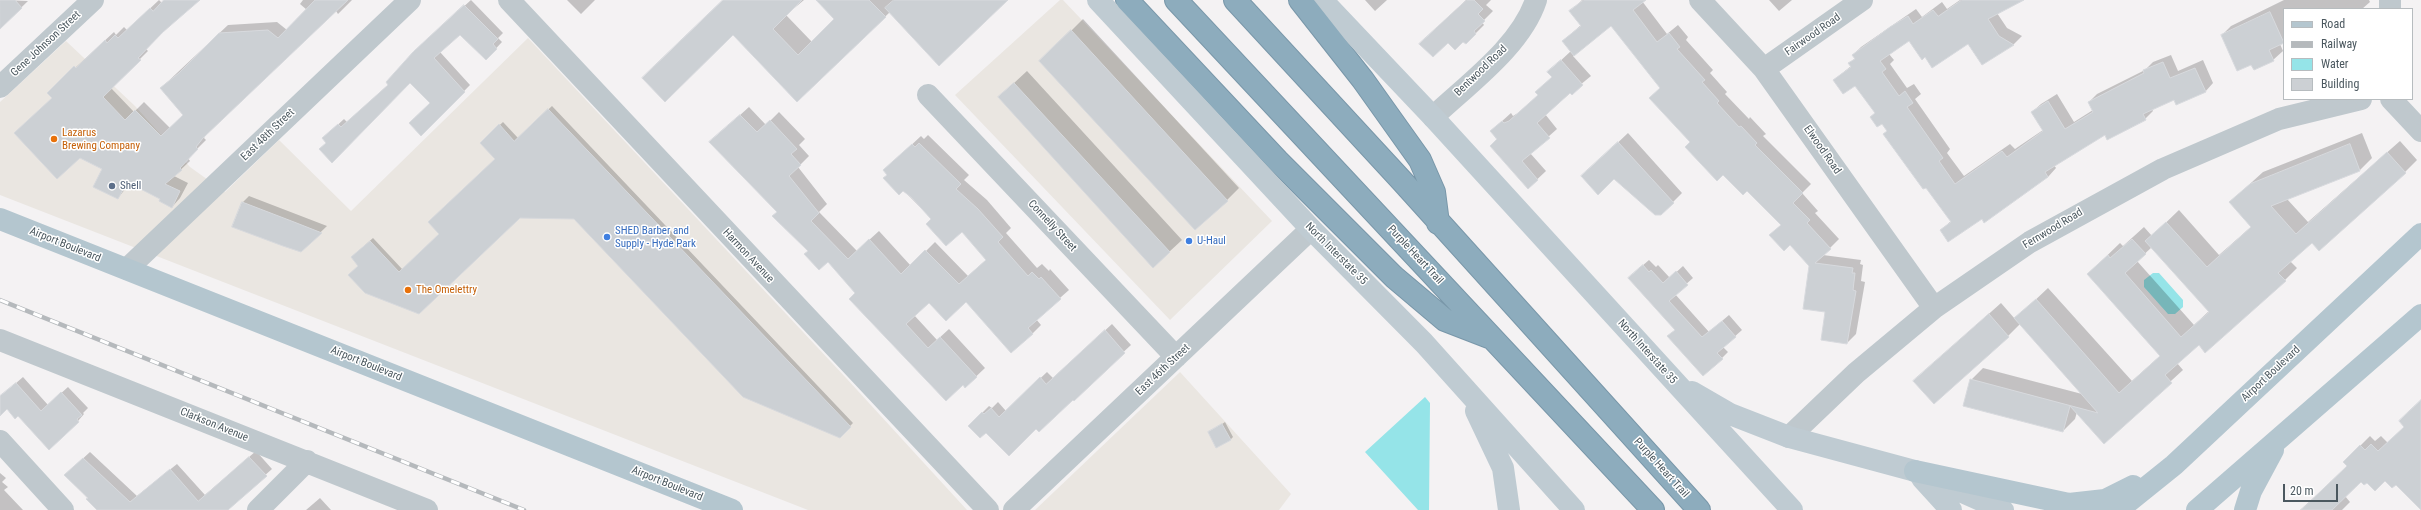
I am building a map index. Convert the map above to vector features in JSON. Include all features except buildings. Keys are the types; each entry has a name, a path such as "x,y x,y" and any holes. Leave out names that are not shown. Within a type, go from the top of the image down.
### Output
{"highway":[{"path":"1127,0 1278,161 1394,277 1445,320 1495,339"},
{"name":"Purple Heart Trail","path":"1176,0 1495,339 1653,510"},
{"name":"Purple Heart Trail","path":"1235,0 1699,510"},
{"path":"1300,0 1363,80 1420,160 1434,192 1438,223"}],"main road":[{"name":"North Interstate 35","path":"1098,0 1312,229 1424,344 1574,510"},
{"name":"North Interstate 35","path":"1322,0 1433,117 1792,510"},
{"name":"Airport Boulevard","path":"0,219 732,510"},
{"name":"Airport Boulevard","path":"2118,510 2174,465 2421,234"},
{"path":"2198,510 2421,315"},
{"path":"1673,381 1730,414 1789,437 1915,471 2069,504 2106,500 2174,465"},
{"path":"1466,390 1503,468 1509,510"},
{"path":"2245,510 2251,491 2276,446 2313,409"},
{"path":"1915,471 1951,510"},
{"path":"1915,471 2003,510"}],"street":[{"name":"Gene Johnson Street","path":"0,87 93,0"},
{"name":"East 48th Street","path":"127,269 410,0"},
{"name":"Harmon Avenue","path":"509,0 988,510"},
{"name":"Bentwood Road","path":"1433,117 1504,51 1533,10 1536,0"},
{"name":"Elwood Road","path":"1700,0 1764,69 1934,308"},
{"name":"Fairwood Road","path":"1764,69 1862,0"},
{"name":"Connelly Street","path":"928,96 1176,357"},
{"name":"Fernwood Road","path":"1789,437 1856,373 1934,308 2030,242 2163,169 2279,119 2357,100"},
{"path":"2392,100 2421,131"},
{"name":"East 46th Street","path":"1014,510 1312,229"},
{"name":"Clarkson Avenue","path":"0,340 427,510"},
{"path":"0,440 63,510"},
{"path":"258,510 307,461"}],"shaded area":[{"path":"1060,0 1063,0 1272,221 1170,320 955,95"},
{"path":"528,38 847,379 967,510 808,510 0,195 0,102 66,41 135,106 190,167 225,192 279,140 351,211"},
{"path":"1180,372 1291,494 1279,510 1035,510"}],"water":[{"path":"2153,273 2159,273 2183,300 2183,307 2175,314 2168,314 2144,287 2144,280"},
{"path":"1425,397 1430,403 1429,510 1418,510 1365,452"}],"railway":[{"path":"0,300 524,510"}],"place":[{"name":"Lazarus Brewing Company","path":"54,139"},
{"name":"Shell","path":"112,186"},
{"name":"SHED Barber and Supply - Hyde Park","path":"607,237"},
{"name":"U-Haul","path":"1189,241"},
{"name":"The Omelettry","path":"408,290"}]}
